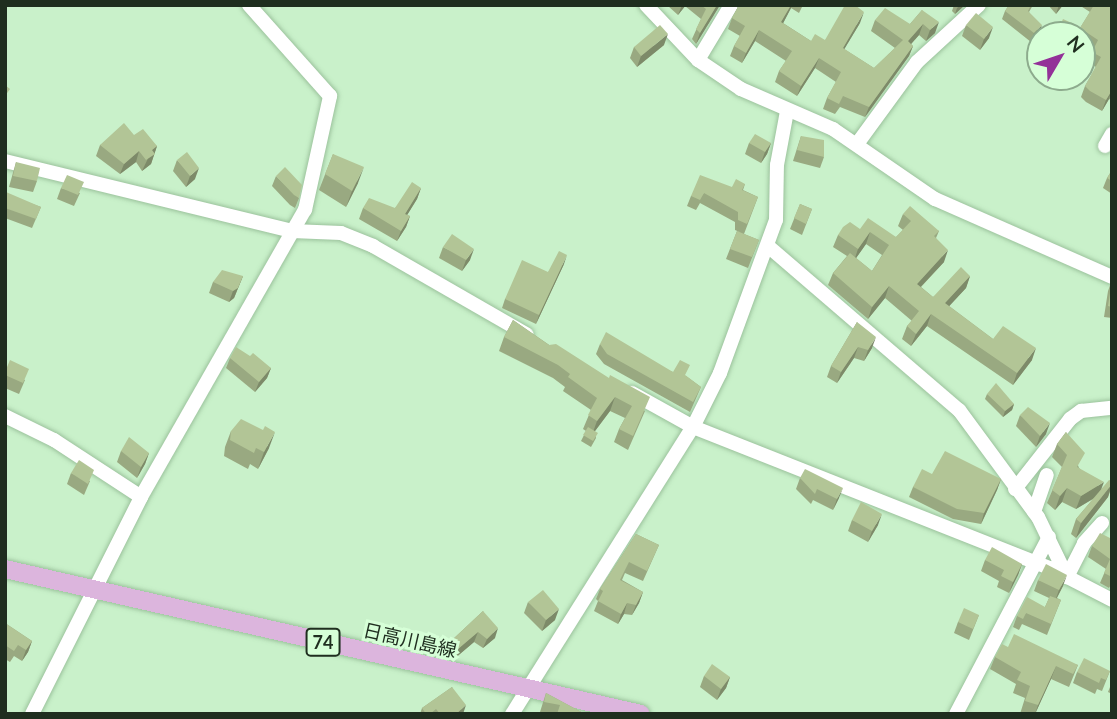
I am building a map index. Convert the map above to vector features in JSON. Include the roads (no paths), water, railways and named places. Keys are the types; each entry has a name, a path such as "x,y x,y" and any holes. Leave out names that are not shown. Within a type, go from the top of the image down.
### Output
{"main road":[{"name":"日高川島線","path":"5,569 641,714"}],"street":[{"path":"32,714 141,497 292,231 311,189 330,96 249,5"},
{"path":"646,5 698,60 741,89 857,144 935,199 1112,277"},
{"path":"698,60 731,5"},
{"path":"857,144 917,62 979,5"},
{"path":"512,714 693,427 720,373 776,220 777,165 787,111"},
{"path":"5,161 292,231 341,233 373,246 541,342"},
{"path":"768,246 959,411 1034,512 1068,577"},
{"path":"623,388 693,427 1068,577 1112,600"},
{"path":"1015,489 1070,419 1081,411 1112,408"},
{"path":"5,416 54,440 141,497"},
{"path":"1034,512 1045,490 1047,475"},
{"path":"1068,577 1084,543 1102,523"},
{"path":"957,714 1049,537"}]}
